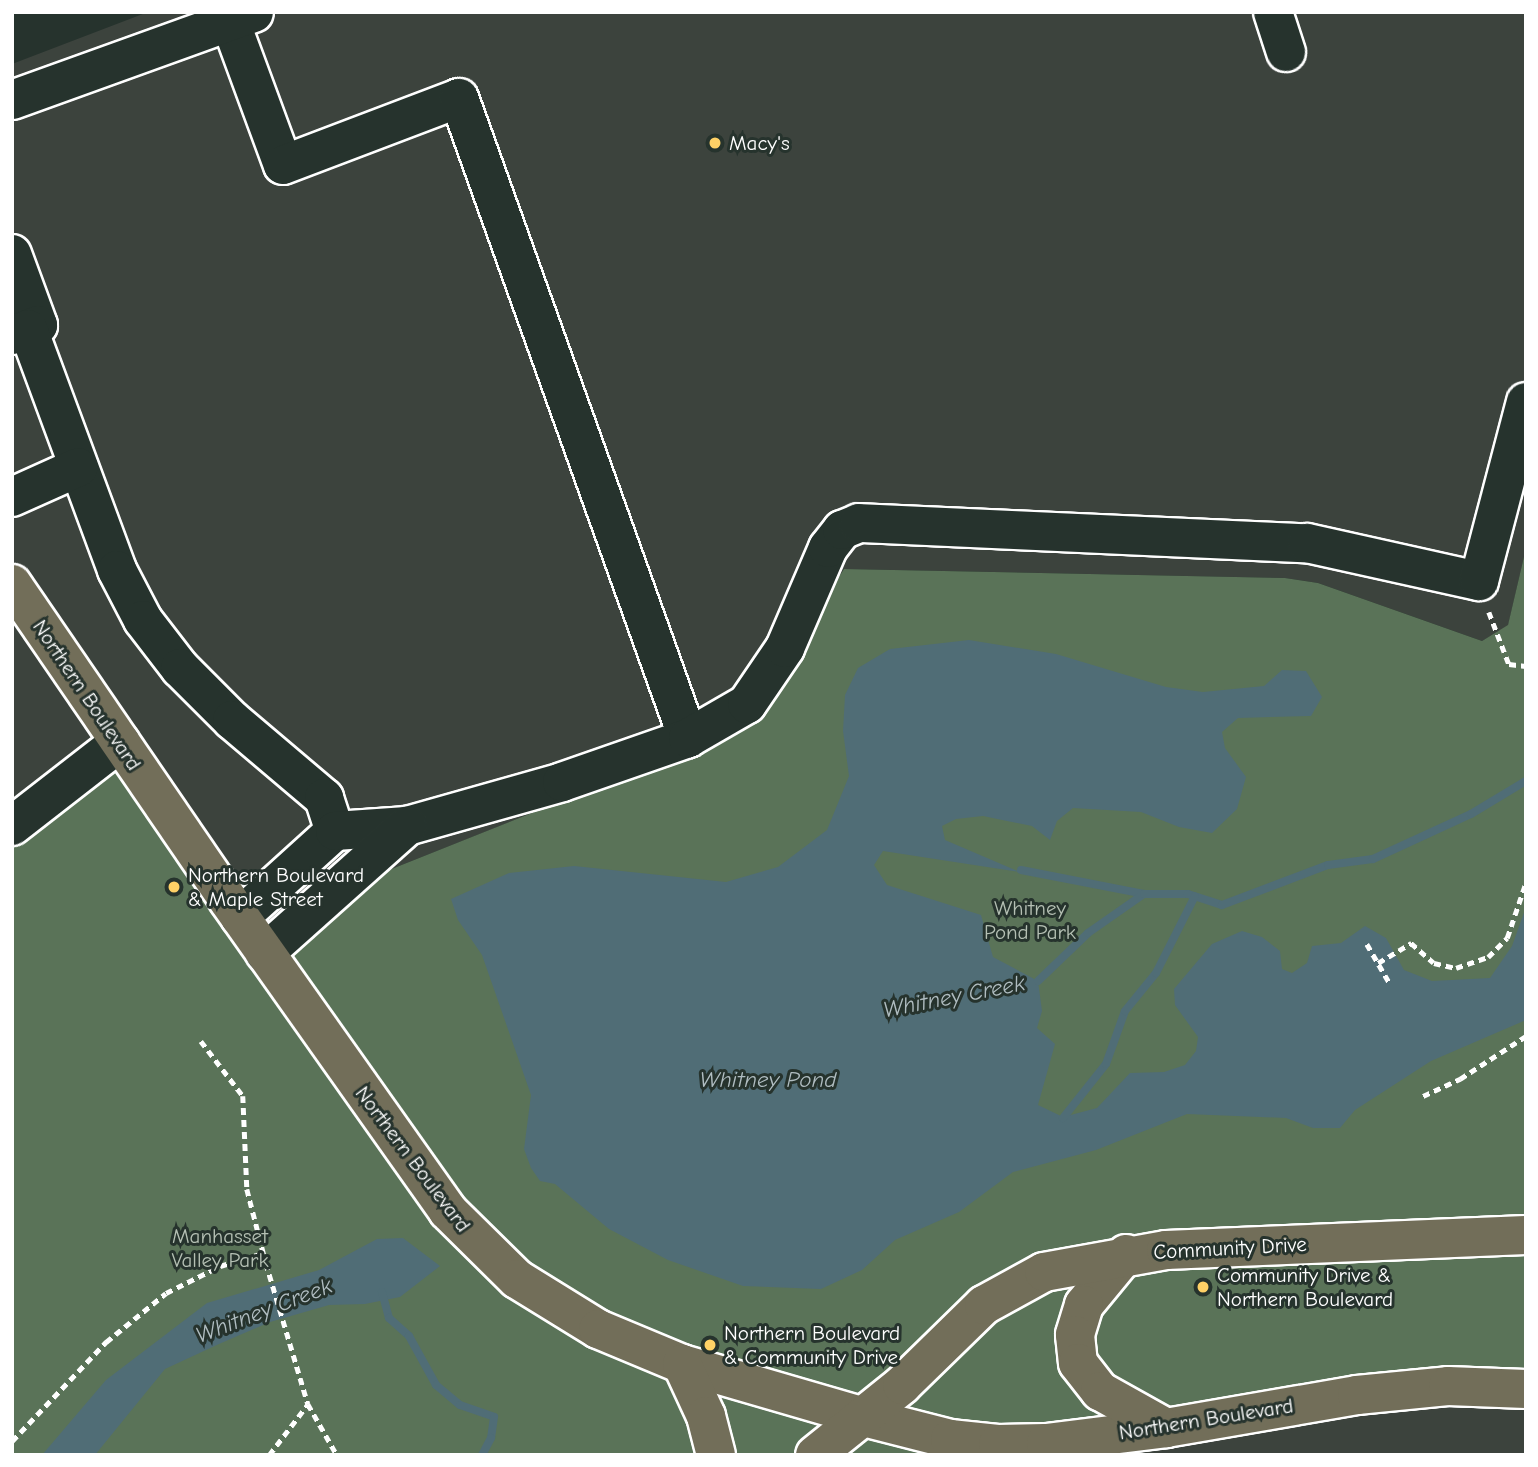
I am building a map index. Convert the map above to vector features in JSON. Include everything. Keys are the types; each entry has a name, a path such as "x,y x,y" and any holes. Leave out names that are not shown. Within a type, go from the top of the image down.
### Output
{"main road":[{"name":"Northern Boulevard","path":"12,584 265,953 449,1211 488,1254 569,1312 682,1364 864,1417 950,1438 1046,1443 1166,1428 1370,1394 1448,1386 1526,1390"},
{"name":"Community Drive","path":"815,1455 864,1417 984,1305 1017,1284 1072,1264 1126,1254 1204,1247 1526,1236"},
{"path":"1126,1254 1084,1306 1075,1335 1078,1363 1100,1391 1166,1428"},
{"path":"682,1364 706,1416 716,1455"},
{"path":"1011,1455 1046,1443"}],"street":[{"path":"1273,12 1286,52"},
{"path":"12,100 243,17 283,165 459,98 688,738"},
{"path":"12,254 38,325 20,332 79,467 117,570 143,620 180,668 223,711 324,798 335,831"},
{"path":"240,917 335,831 407,826 562,782 688,738 747,704 785,648 828,548 842,530 859,523 1307,543 1479,581 1526,402"},
{"path":"12,497 79,467"},
{"path":"12,826 120,742"},
{"path":"265,953 407,826"}],"path":[{"path":"1479,581 1505,659 1514,667 1526,666"},
{"path":"1378,962 1412,943 1434,963 1456,968 1488,957 1507,937 1526,882"},
{"path":"1367,944 1389,982"},
{"path":"1423,1096 1460,1079 1526,1037"},
{"path":"201,1041 243,1096 247,1189 263,1253 308,1404 337,1455"},
{"path":"12,1441 106,1342 166,1293 220,1266 263,1253"},
{"path":"269,1455 308,1404"},
{"path":"606,1455 666,1455"}],"shaded area":[{"path":"148,12 1526,12 1526,548 1508,626 1482,641 1318,583 1285,578 844,569 757,704 570,798 374,876 265,953 12,826 12,64"},
{"path":"1526,1389 1526,1455 1011,1455"}],"green space":[{"name":"Whitney Pond Park","path":"1526,548 1526,1389 1011,1455 12,1455 12,826 119,743 265,953 374,876 695,748 823,602 844,569 1285,578 1318,583 1482,641 1508,625"}],"water":[{"name":"Whitney Pond","path":"969,640 1056,654 1166,687 1203,692 1264,686 1282,670 1306,671 1322,697 1311,716 1238,718 1222,732 1225,748 1246,777 1237,809 1212,833 1179,827 1141,812 1073,808 1057,821 1050,840 1032,826 983,816 956,819 942,826 945,840 1020,872 883,851 874,865 887,885 981,915 993,957 1038,981 1042,1011 1037,1028 1055,1044 1038,1105 1063,1117 1097,1108 1130,1073 1164,1072 1185,1065 1196,1051 1198,1037 1175,1005 1174,989 1212,944 1242,931 1262,937 1280,951 1282,969 1292,973 1307,963 1312,946 1341,943 1365,926 1386,938 1404,970 1432,981 1490,978 1512,946 1526,907 1526,1020 1431,1061 1355,1110 1340,1128 1313,1128 1286,1118 1187,1114 1096,1150 1013,1172 959,1212 895,1240 862,1270 821,1289 743,1286 668,1260 609,1229 555,1184 540,1181 531,1168 524,1149 531,1095 482,955 458,920 451,899 509,873 574,866 726,882 778,867 827,830 849,776 843,731 845,695 858,668 890,649"},
{"path":"403,1238 440,1266 400,1297 365,1304 329,1305 270,1322 219,1344 165,1369 95,1455 42,1455 106,1380 207,1303 319,1270 377,1239"}],"waterway":[{"name":"Whitney Creek","path":"1038,981 1088,933 1144,894 1188,894 1222,905 1328,865 1373,859 1471,814 1526,781"},
{"path":"1021,870 1144,894"},
{"path":"1063,1118 1106,1064 1125,1011 1156,973 1195,896"},
{"path":"382,1292 389,1318 409,1336 436,1385 460,1405 494,1417 491,1438 482,1455"}],"place":[{"name":"Macy's","path":"715,143"},
{"name":"Northern Boulevard & Maple Street","path":"174,887"},
{"name":"Community Drive & Northern Boulevard","path":"1203,1287"},
{"name":"Northern Boulevard & Community Drive","path":"710,1345"}],"park label":[{"name":"Manhasset Valley Park","path":"220,1248"}]}
